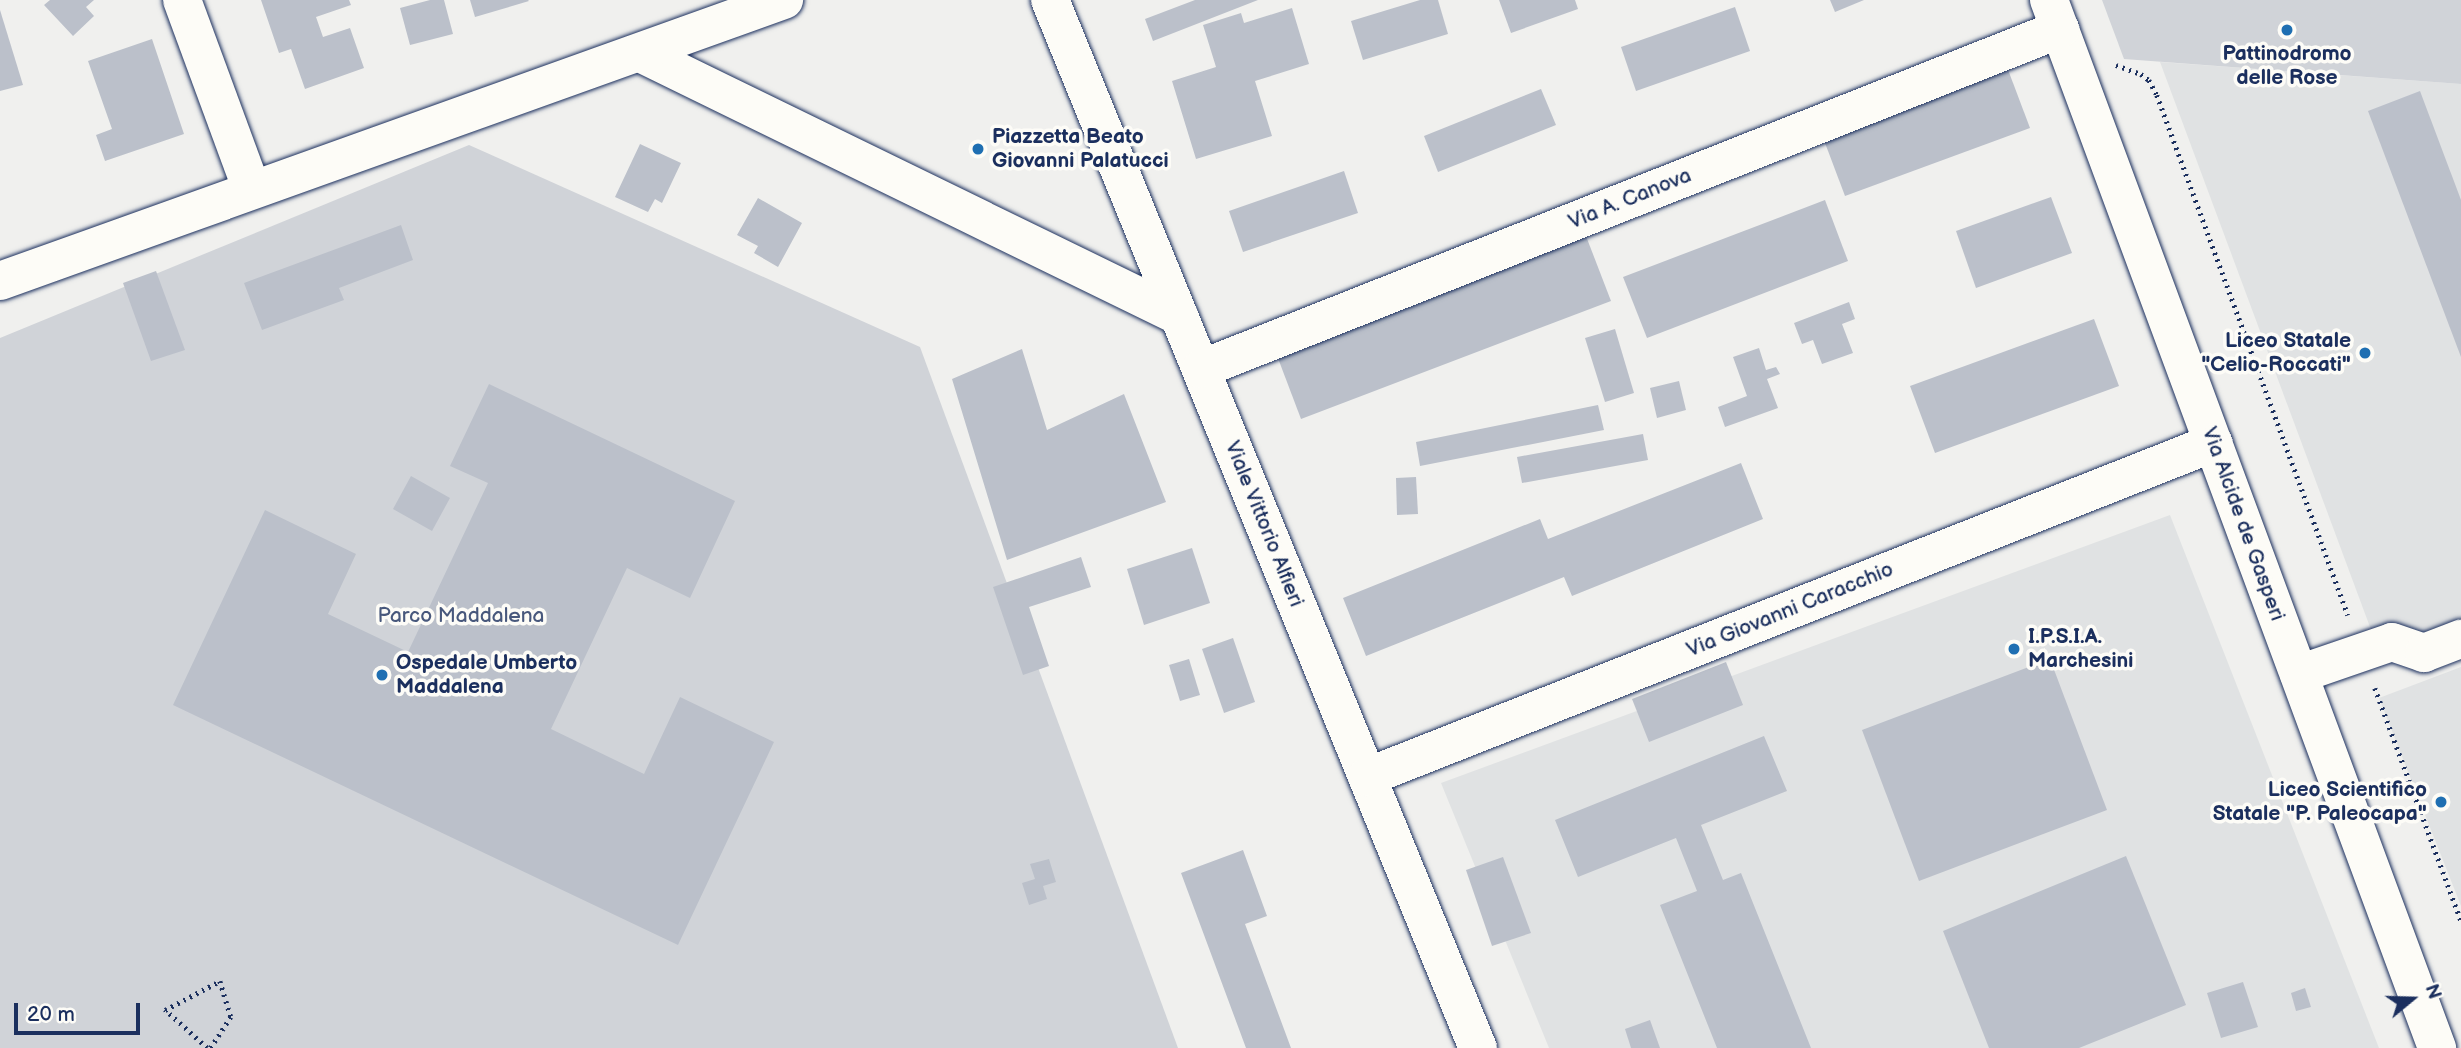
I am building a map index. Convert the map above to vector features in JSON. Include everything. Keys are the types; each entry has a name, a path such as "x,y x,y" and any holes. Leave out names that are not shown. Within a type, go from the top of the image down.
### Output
{"street":[{"path":"182,0 252,190"},
{"path":"0,281 784,0"},
{"name":"Viale Vittorio Alfieri","path":"1050,0 1478,1048"},
{"name":"Via A. Canova","path":"1200,369 2055,15"},
{"name":"Via Alcide de Gasperi","path":"2055,15 2176,336 2437,1048"},
{"path":"640,53 1179,316"},
{"name":"Via Giovanni Caracchio","path":"1367,777 2213,443"},
{"path":"2299,674 2392,642 2424,653 2461,639"}],"path":[{"path":"2109,62 2141,74 2149,80 2157,95 2461,921"},
{"path":"220,981 231,1017 209,1048 165,1010 220,981"}],"shaded area":[{"name":"Liceo Statale \"Celio-Roccati\"","path":"2160,62 2461,84 2461,622 2380,654"},
{"name":"I.P.S.I.A. Marchesini","path":"2170,515 2379,1048 1549,1048 1441,783"},
{"name":"Liceo Scientifico Statale \"P. Paleocapa\"","path":"2461,667 2461,906 2379,698"}],"green space":[{"name":"Pattinodromo delle Rose","path":"2102,0 2461,0 2461,84 2124,59"},
{"name":"Parco Maddalena","path":"469,145 920,347 1178,1048 0,1048 0,338"}],"building":[{"path":"50,0 94,0 86,7 94,16 73,36 44,5"},
{"path":"261,0 349,0 351,5 316,17 323,37 350,28 364,68 305,89 291,49 279,53"},
{"path":"430,0 444,0 453,34 410,45 400,8"},
{"path":"470,0 528,0 529,1 475,17"},
{"path":"1195,0 1258,0 1153,41 1145,19"},
{"path":"1420,0 1438,0 1448,34 1363,60 1351,21"},
{"path":"1499,0 1575,0 1578,9 1511,33"},
{"path":"1830,0 1864,0 1835,12"},
{"path":"1735,7 1750,51 1636,91 1621,47"},
{"path":"1292,8 1309,64 1255,81 1272,136 1196,159 1172,81 1216,67 1203,25 1241,13 1244,23"},
{"path":"0,10 23,85 0,91"},
{"path":"152,39 184,134 105,161 96,135 112,129 88,61"},
{"path":"2007,67 2030,128 1845,196 1822,135"},
{"path":"1541,89 1556,125 1438,172 1424,136"},
{"path":"2420,91 2461,200 2461,357 2368,111"},
{"path":"640,144 681,163 662,203 655,199 648,212 615,197"},
{"path":"1344,171 1358,213 1243,252 1229,211"},
{"path":"2051,197 2072,253 1976,288 1956,231"},
{"path":"758,198 802,223 778,267 754,253 758,246 737,235"},
{"path":"1825,200 1848,261 1647,338 1623,277"},
{"path":"401,225 413,260 339,288 344,300 262,330 244,283"},
{"path":"1586,236 1611,301 1301,419 1276,353"},
{"path":"156,271 185,350 151,361 123,283"},
{"path":"1849,302 1855,319 1842,324 1853,353 1822,364 1813,340 1802,344 1794,323"},
{"path":"2094,319 2119,386 1935,453 1910,386"},
{"path":"1615,329 1634,393 1605,402 1585,338"},
{"path":"1759,348 1766,370 1776,367 1780,374 1767,379 1778,408 1725,427 1718,407 1747,396 1733,357"},
{"path":"1022,349 1047,430 1124,394 1166,502 1007,560 952,379"},
{"path":"1679,381 1686,410 1657,418 1650,388"},
{"name":"Ospedale Umberto Maddalena","path":"489,384 735,501 690,598 627,568 551,729 644,774 680,697 774,742 678,945 173,705 265,510 356,554 328,614 408,652 488,483 450,466"},
{"path":"1598,405 1604,430 1420,466 1416,442"},
{"path":"1643,434 1648,460 1522,483 1517,457"},
{"path":"1741,463 1763,519 1572,596 1564,577 1366,656 1343,598 1540,519 1548,539"},
{"path":"411,476 450,498 432,531 393,509"},
{"path":"1416,477 1418,514 1397,515 1396,478"},
{"path":"1192,548 1210,603 1144,625 1127,569"},
{"path":"1081,557 1091,587 1029,607 1049,666 1023,675 993,587"},
{"path":"1233,638 1255,702 1224,713 1202,649"},
{"path":"1189,659 1200,695 1180,701 1169,665"},
{"path":"2050,659 2107,810 1919,881 1862,730"},
{"path":"1726,662 1743,705 1649,742 1632,699"},
{"path":"1764,736 1787,791 1701,825 1723,880 1741,873 1811,1048 1717,1048 1660,905 1697,891 1676,838 1578,877 1555,820"},
{"path":"1243,850 1267,916 1245,924 1291,1048 1246,1048 1181,873"},
{"path":"2126,856 2186,1005 2079,1048 1989,1048 1943,931"},
{"path":"1503,857 1531,933 1492,946 1466,870"},
{"path":"1049,859 1056,882 1043,886 1047,899 1029,905 1022,883 1035,879 1030,864"},
{"path":"2243,982 2258,1027 2221,1038 2207,993"},
{"path":"2305,988 2311,1007 2296,1011 2291,993"},
{"path":"1650,1020 1660,1048 1631,1048 1625,1029"}],"place":[{"name":"Pattinodromo delle Rose","path":"2287,30"},
{"name":"Piazzetta Beato Giovanni Palatucci","path":"978,149"},
{"name":"Liceo Statale \"Celio-Roccati\"","path":"2365,353"},
{"name":"I.P.S.I.A. Marchesini","path":"2014,649"},
{"name":"Ospedale Umberto Maddalena","path":"382,675"},
{"name":"Liceo Scientifico Statale \"P. Paleocapa\"","path":"2441,802"}]}
